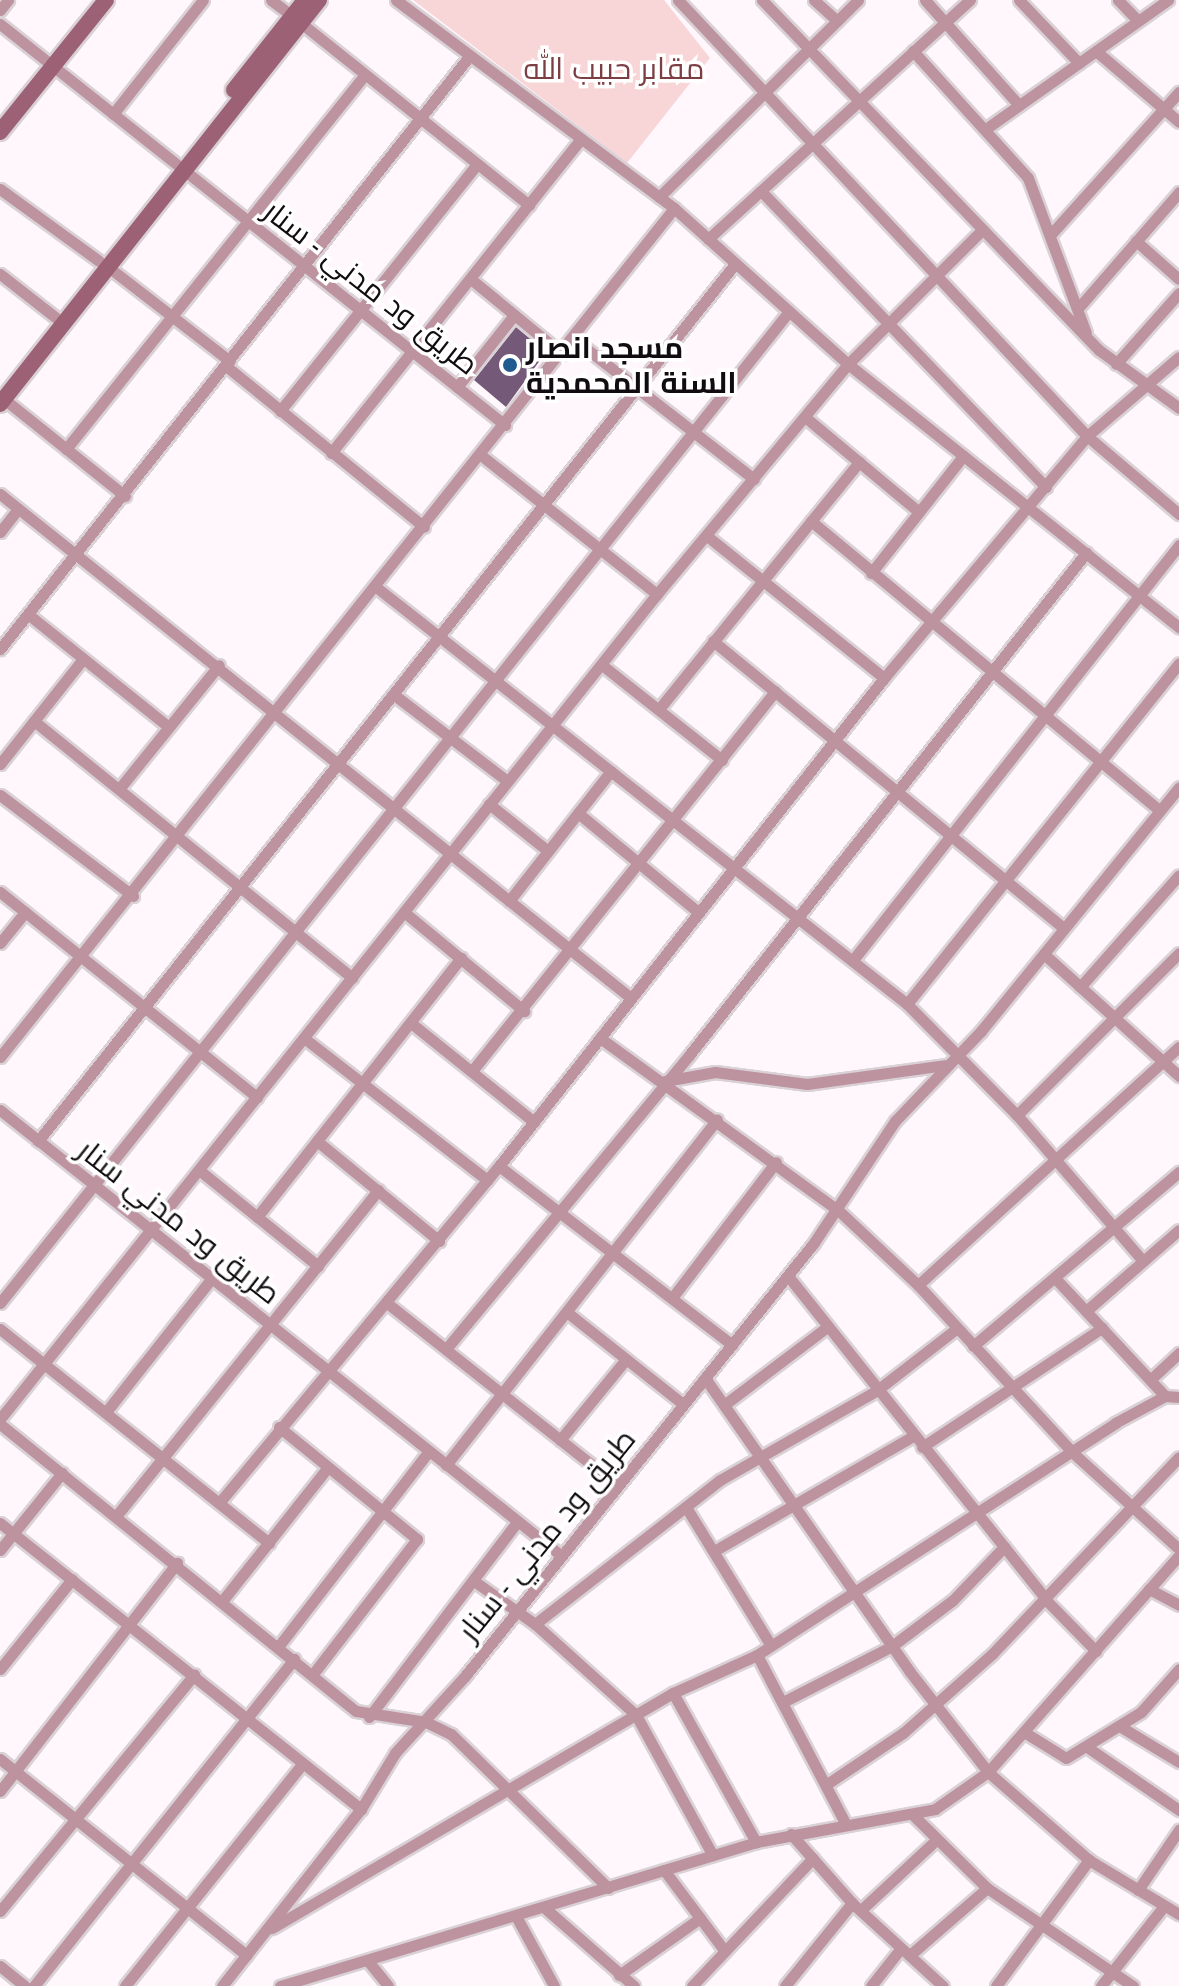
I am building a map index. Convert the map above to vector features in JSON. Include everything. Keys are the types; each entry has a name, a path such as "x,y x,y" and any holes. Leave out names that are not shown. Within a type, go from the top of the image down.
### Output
{"street":[{"path":"0,10 8,0"},
{"path":"0,132 106,0"},
{"path":"113,114 203,0"},
{"path":"271,0 529,205"},
{"path":"296,20 305,0"},
{"path":"1,397 296,20 319,0"},
{"path":"396,0 468,58 674,208 787,314 1179,627"},
{"path":"678,0 938,273 1087,436 1179,514"},
{"path":"762,0 861,98 982,230 1116,364 1179,408"},
{"path":"814,0 837,21"},
{"path":"659,197 762,91 858,0"},
{"path":"925,0 1019,105"},
{"path":"708,239 970,0"},
{"path":"1019,0 1079,63"},
{"path":"1118,0 1138,21"},
{"path":"987,128 1168,0"},
{"name":"طريق ود مدني - سنار","path":"0,24 505,425"},
{"path":"913,51 987,128 1028,178 1080,306 1086,334"},
{"path":"1096,51 1179,122"},
{"path":"0,649 125,496 468,58"},
{"path":"66,449 365,75"},
{"path":"1052,233 1179,92"},
{"path":"331,453 472,280 580,140"},
{"path":"280,411 477,164"},
{"path":"0,189 173,316 280,411 424,527"},
{"path":"761,191 1046,487"},
{"path":"1080,306 1179,192"},
{"path":"0,1057 179,839 674,208"},
{"path":"608,1888 451,1734 426,1722 369,1717 0,1421 657,594 848,364 982,230"},
{"path":"1136,241 1179,279"},
{"path":"1,397 55,317 103,264"},
{"path":"38,1141 734,265"},
{"path":"0,274 55,317"},
{"path":"472,280 562,354"},
{"path":"1116,364 1179,293"},
{"path":"0,1303 787,314"},
{"path":"457,387 514,315"},
{"path":"574,339 754,479"},
{"path":"219,1503 279,1427 439,1241 884,678 1087,436 1179,357"},
{"path":"1,397 125,496"},
{"path":"805,417 919,512"},
{"path":"482,456 657,594"},
{"path":"871,573 963,456"},
{"path":"659,709 859,462"},
{"path":"0,494 340,760 396,809 631,998"},
{"path":"0,532 18,509"},
{"path":"811,521 988,673 1159,810"},
{"path":"707,536 884,678"},
{"path":"853,960 1045,720 1179,545"},
{"path":"446,1349 556,1209 799,916 988,673 1086,553"},
{"path":"376,587 554,723 907,1004 1017,1115 1142,1260"},
{"path":"29,615 169,727"},
{"path":"713,641 895,793 1064,928"},
{"path":"0,764 83,659"},
{"path":"907,1004 1179,663"},
{"path":"119,789 219,665"},
{"path":"602,665 722,760"},
{"path":"472,1071 573,951 775,691"},
{"path":"393,694 507,781"},
{"path":"34,721 352,978"},
{"path":"509,901 611,771"},
{"name":"طريق ود مدني - سنار","path":"222,1986 361,1809 395,1753 426,1722 517,1611 558,1553 788,1276 838,1210 895,1121 945,1065 959,1054 1179,787"},
{"path":"0,795 133,896"},
{"path":"489,804 548,851"},
{"path":"578,813 698,912"},
{"path":"1080,987 1179,875"},
{"path":"0,892 257,1097"},
{"path":"0,943 25,912"},
{"path":"404,912 524,1011"},
{"path":"1017,1115 1179,953"},
{"path":"1044,954 1179,1076"},
{"path":"257,1217 461,958"},
{"path":"411,1023 534,1122"},
{"path":"304,1038 487,1180"},
{"path":"280,1986 517,1918 712,1854 844,1821 914,1816 953,1799 988,1772 1179,1552 1072,1452 918,1285 838,1210 776,1162 600,1038"},
{"path":"918,1285 1179,1047"},
{"path":"663,1082 715,1072 807,1084 945,1065"},
{"name":"طريق ود مدني سنار","path":"0,1110 558,1553"},
{"path":"446,1465 717,1120"},
{"path":"317,1141 439,1241"},
{"path":"672,1298 776,1162"},
{"path":"499,1166 732,1345"},
{"path":"199,1170 318,1266"},
{"path":"973,1346 1179,1172"},
{"path":"117,1515 378,1190"},
{"path":"1086,1311 1179,1230"},
{"path":"788,1276 876,1391 1047,1601 1096,1651"},
{"path":"106,1412 212,1278"},
{"path":"1055,1278 1165,1396 1179,1397"},
{"path":"387,1303 616,1484"},
{"path":"568,1313 683,1404"},
{"path":"724,1405 827,1327"},
{"path":"922,1447 1102,1328"},
{"path":"0,1329 269,1543"},
{"name":"طريق ود مدني - سنار","path":"535,1624 757,1455 876,1391 956,1329"},
{"path":"1150,1380 1179,1353"},
{"path":"560,1440 626,1359"},
{"path":"705,1378 892,1646 988,1772 1089,1860 1179,1914"},
{"name":"طريق ود مدني - سنار","path":"264,1932 511,1791 673,1693 757,1655 770,1644 856,1593 975,1511 1165,1396"},
{"path":"279,1427 384,1511 416,1543 313,1674"},
{"path":"714,1551 913,1436"},
{"path":"278,1647 429,1451"},
{"path":"827,1784 934,1704 1047,1601 1128,1506 1179,1457"},
{"path":"223,1600 328,1467"},
{"path":"0,1550 62,1473"},
{"path":"686,1507 770,1644"},
{"path":"369,1717 517,1522"},
{"path":"0,1523 361,1809"},
{"path":"783,1702 892,1646 953,1600 1004,1547"},
{"path":"0,1791 177,1563"},
{"path":"0,1669 72,1579"},
{"path":"474,1581 535,1624 636,1715 712,1854"},
{"path":"1149,1589 1179,1605"},
{"path":"757,1655 844,1821"},
{"path":"34,1986 294,1659"},
{"path":"1024,1732 1062,1759 1121,1727 1174,1684 1179,1669"},
{"path":"0,1911 73,1817 194,1675"},
{"path":"673,1693 756,1842"},
{"path":"1121,1727 1179,1762"},
{"path":"1087,1747 1179,1810"},
{"path":"0,1759 246,1955"},
{"path":"125,1986 303,1763"},
{"path":"914,1816 987,1888 1133,1986"},
{"path":"1138,1890 1179,1830"},
{"path":"791,1834 857,1906 943,1986"},
{"path":"785,1986 857,1906 936,1840"},
{"path":"692,1986 813,1858"},
{"path":"996,1986 1089,1860"},
{"path":"664,1870 724,1950"},
{"path":"871,1986 905,1951 987,1888"},
{"path":"1101,1986 1164,1906"},
{"path":"546,1909 634,1986"},
{"path":"517,1918 554,1986"},
{"path":"619,1975 700,1918"},
{"path":"368,1961 388,1986"},
{"path":"0,1966 25,1986"}],"green space":[{"name":"مقابر حبيب الله","path":"413,0 664,0 710,58 627,163"}],"building":[{"name":"مسجد انصار السنة المحمدية","path":"516,327 546,352 506,407 474,380"}],"place":[{"name":"مسجد انصار السنة المحمدية","path":"510,365"}]}
